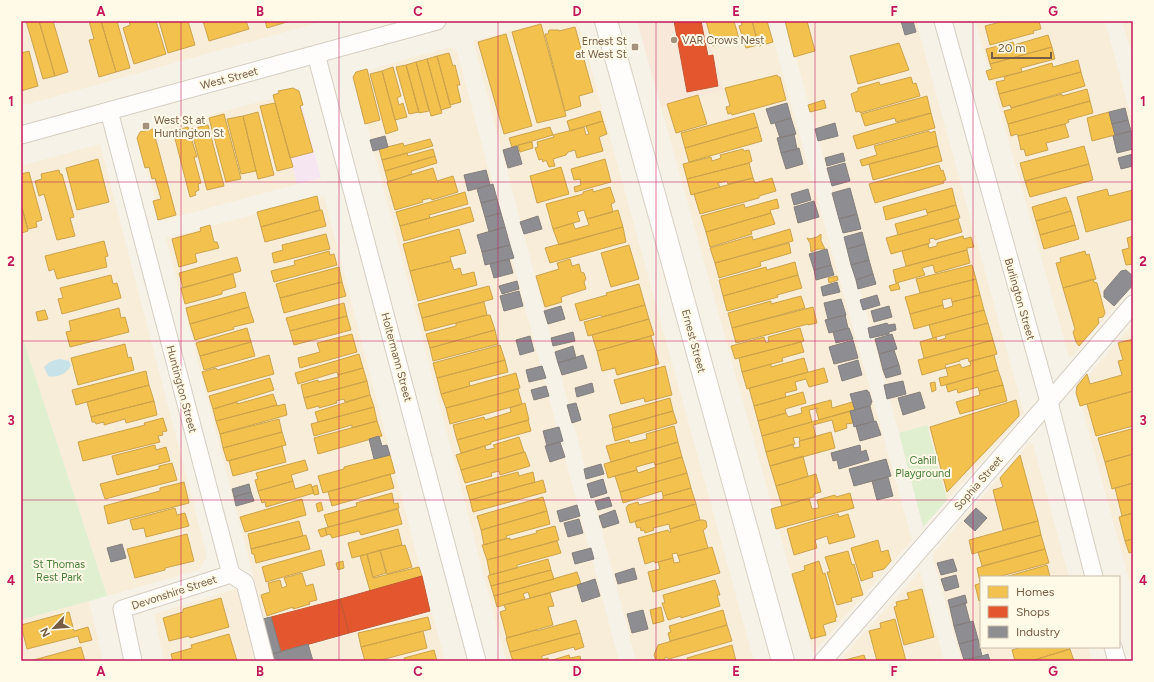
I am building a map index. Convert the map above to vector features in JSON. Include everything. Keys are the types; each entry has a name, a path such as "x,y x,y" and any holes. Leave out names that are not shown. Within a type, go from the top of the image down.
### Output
{"street":[{"name":"West Street","path":"21,135 316,54 420,23 437,21"},
{"name":"Ernest Street","path":"606,21 783,661"},
{"name":"Burlington Street","path":"943,21 1049,402 1094,576"},
{"name":"Holtermann Street","path":"316,54 477,661"},
{"name":"Huntington Street","path":"109,111 231,574"},
{"name":"Sophia Street","path":"823,661 1133,304"},
{"name":"Devonshire Street","path":"134,661 122,609 231,574"},
{"path":"231,574 245,583 265,661"},
{"path":"1113,648 1117,661"}],"shaded area":[{"path":"21,21 324,21 21,106"},
{"path":"545,21 578,21 754,661 636,661 473,41"},
{"path":"637,21 704,21 724,90 661,107"},
{"path":"704,21 768,21 912,540 813,653 661,107 724,89"},
{"path":"786,21 916,21 1024,413 947,500 927,425 899,433"},
{"path":"975,21 1105,21 1133,124 1133,286 1072,356 1069,357"},
{"path":"1122,21 1133,21 1133,60"},
{"path":"450,47 457,51 619,661 506,661 354,74"},
{"path":"298,91 321,178 297,184 274,98"},
{"path":"274,98 297,184 161,221 137,134"},
{"path":"100,144 207,556 199,570 107,596 21,333 21,166"},
{"path":"324,196 422,576 264,618 166,238"},
{"path":"1133,324 1133,594 1077,389"},
{"path":"1030,442 1033,444 1069,576 980,576 980,648 1088,648 1092,661 962,661 932,555"},
{"path":"920,571 944,661 839,661"},
{"path":"239,588 258,661 164,661 154,614"},
{"path":"89,601 103,661 21,661 21,620"},
{"path":"432,612 445,661 276,661 274,655"}],"green space":[{"name":"St Thomas Rest Park","path":"21,333 107,596 21,620"},
{"name":"Cahill Playground","path":"927,425 947,500 923,527 899,433"}],"water":[{"path":"60,359 69,361 71,365 67,371 61,375 48,376 44,367 55,360"}],"building: Homes":[{"path":"26,21 39,21 55,76 43,79"},
{"path":"39,21 53,21 68,72 55,76"},
{"path":"89,21 101,21 116,72 99,77 89,40 94,39"},
{"path":"101,21 117,21 130,68 116,72"},
{"path":"129,21 156,21 166,54 134,64 123,28 130,25"},
{"path":"159,21 188,21 195,45 168,53"},
{"path":"203,21 246,21 249,29 209,41"},
{"path":"265,21 290,21 267,28"},
{"path":"706,21 734,21 739,39 713,46"},
{"path":"741,21 752,21 758,45 746,48 739,26 742,25"},
{"path":"752,21 767,21 773,42 759,46"},
{"path":"785,21 807,21 815,51 794,57"},
{"path":"1004,21 1039,21 1041,29 1033,31 1034,33 990,45 985,26"},
{"path":"541,24 566,116 537,123 512,32"},
{"path":"575,27 593,92 579,96 581,106 565,111 545,34 548,34 549,30 559,31"},
{"path":"506,34 532,126 504,134 478,42"},
{"path":"1048,35 1052,47 990,64 986,49 1013,42 1014,45"},
{"path":"899,43 909,70 858,84 850,56"},
{"path":"1052,47 1055,59 1021,68 1022,72 989,80 986,71 992,69 990,64"},
{"path":"29,51 38,86 21,91 21,53"},
{"path":"449,53 453,66 455,65 460,85 457,85 461,102 450,105 437,56"},
{"path":"437,56 451,107 441,110 427,59"},
{"path":"427,59 442,113 431,116 416,62"},
{"path":"1078,60 1081,72 999,94 996,82 1005,80 1004,77 1052,63 1053,67"},
{"path":"416,62 429,111 419,113 406,65"},
{"path":"406,65 419,112 409,114 396,67"},
{"path":"393,67 401,96 397,98 399,105 403,103 407,117 395,120 382,71"},
{"path":"367,69 380,120 365,124 353,77 356,72"},
{"path":"382,71 398,130 386,134 370,74"},
{"path":"1081,72 1085,86 1011,108 1010,105 1003,107 999,94"},
{"path":"777,75 780,77 786,100 732,115 731,113 728,114 726,107 730,106 725,88"},
{"path":"911,77 913,84 916,83 920,96 860,113 860,111 856,112 851,94 858,91 858,88 879,82 880,85"},
{"path":"293,88 299,91 303,105 300,106 313,152 290,158 273,95 279,93 278,91"},
{"path":"1087,89 1090,101 1008,124 1004,111 1062,94 1062,96"},
{"path":"698,95 707,124 676,133 667,104"},
{"path":"927,96 931,113 896,122 895,118 865,126 861,114"},
{"path":"824,100 826,108 810,112 808,105"},
{"path":"1090,101 1093,113 1068,120 1069,122 1065,124 1018,136 1017,134 1011,136 1008,124"},
{"path":"275,103 293,167 277,171 260,106"},
{"path":"600,111 603,121 570,131 567,121"},
{"path":"258,112 274,175 258,179 243,116"},
{"path":"1109,112 1115,135 1092,141 1087,118"},
{"path":"754,113 758,127 685,148 681,133"},
{"path":"931,113 935,128 857,149 853,136"},
{"path":"224,114 241,179 226,182 209,118"},
{"path":"243,116 256,171 241,174 227,119"},
{"path":"603,121 607,134 599,137 603,151 577,158 575,150 568,152 566,155 553,159 555,166 549,167 546,160 543,162 542,159 539,160 535,148 538,147 537,142 554,137 553,135 584,127 586,135 589,134 586,126"},
{"path":"1065,124 1069,137 1046,143 1048,150 1026,156 1024,149 1021,150 1018,136"},
{"path":"208,125 224,186 207,190 191,129"},
{"path":"188,127 197,157 194,157 201,183 198,184 199,190 195,192 196,195 190,197 173,131"},
{"path":"550,127 553,135 512,147 509,138"},
{"path":"758,127 762,141 689,162 685,148"},
{"path":"153,129 176,215 158,220 153,201 161,199 155,178 152,179 149,167 145,168 137,138 140,132"},
{"path":"929,131 930,133 935,131 938,146 862,166 860,160 877,155 874,146"},
{"path":"430,139 433,146 382,160 379,149 403,143 404,146"},
{"path":"532,142 533,148 520,152 518,145"},
{"path":"938,146 942,161 873,180 869,164"},
{"path":"1084,146 1089,164 1025,181 1020,163"},
{"path":"433,149 435,156 385,171 382,160 407,153 408,156"},
{"path":"743,149 744,151 749,150 752,161 749,163 687,179 683,164 711,157 712,161 721,158 720,155"},
{"path":"435,156 437,163 411,171 412,174 388,182 385,171"},
{"path":"98,159 109,202 77,210 66,168"},
{"path":"605,159 611,182 575,192 574,187 581,185 580,179 574,180 571,169"},
{"path":"749,163 753,178 728,184 727,181 718,183 720,187 691,195 687,179"},
{"path":"1089,164 1093,180 1030,197 1025,181"},
{"path":"939,165 941,171 943,170 946,180 943,181 944,183 875,203 869,184"},
{"path":"561,167 569,194 537,203 530,176"},
{"path":"433,168 437,181 453,176 458,192 432,200 431,198 422,200 423,202 395,210 387,182"},
{"path":"59,170 60,174 62,174 74,217 70,218 75,236 57,240 44,194 39,196 35,181 42,179 41,174"},
{"path":"29,172 42,220 36,222 37,227 28,229 21,204 21,174"},
{"path":"753,178 755,183 772,178 776,191 759,196 759,198 700,214 694,194"},
{"path":"610,187 615,202 611,204 613,212 587,219 584,210 577,212 580,221 553,229 546,204 583,194 583,192 593,189 593,192"},
{"path":"952,188 956,205 927,213 926,209 886,220 883,207"},
{"path":"1107,189 1109,196 1133,190 1133,219 1086,232 1077,197"},
{"path":"465,192 468,204 429,215 430,218 400,226 396,212"},
{"path":"317,196 320,210 261,227 257,212"},
{"path":"1066,197 1071,211 1036,221 1032,207"},
{"path":"777,199 779,208 770,210 771,213 706,232 701,216 744,204 745,208"},
{"path":"21,204 28,231 21,233"},
{"path":"956,205 960,218 898,235 895,224 928,215 927,213"},
{"path":"470,207 474,221 404,241 400,226"},
{"path":"322,210 326,226 265,242 261,227"},
{"path":"618,210 623,227 559,245 553,229 573,223 575,229 589,225 587,219"},
{"path":"1071,211 1075,225 1040,235 1036,221"},
{"path":"771,213 775,224 751,231 752,234 710,247 706,232"},
{"path":"958,219 962,232 935,240 934,238 929,239 930,243 891,254 886,238"},
{"path":"210,225 214,242 217,242 219,248 195,254 197,262 179,267 172,239 201,231 200,228"},
{"path":"1075,225 1079,239 1044,249 1040,235"},
{"path":"623,227 626,242 550,263 545,248"},
{"path":"459,229 466,253 450,257 451,261 410,271 403,244"},
{"path":"790,229 793,241 715,263 710,248 752,236 753,240"},
{"path":"326,234 330,249 274,263 272,253 283,250 282,245"},
{"path":"821,234 821,241 825,249 818,249 811,252 810,243 807,238 810,239 817,237"},
{"path":"963,236 964,239 971,237 974,247 906,266 902,251 928,244 929,248 937,246 937,243"},
{"path":"1133,236 1133,264 1126,265 1122,250 1129,248 1127,238"},
{"path":"104,241 108,256 105,257 107,267 57,279 54,269 49,271 45,256"},
{"path":"789,243 791,253 760,262 761,266 719,278 715,263"},
{"path":"629,245 639,279 611,287 601,253"},
{"path":"967,250 970,263 935,273 933,265 922,268 925,275 896,283 893,270"},
{"path":"329,251 330,255 334,254 337,265 274,282 271,271 295,265 294,261"},
{"path":"1085,251 1086,255 1089,254 1096,279 1063,288 1056,263 1061,262 1060,258"},
{"path":"237,257 241,271 183,288 179,273"},
{"path":"570,259 572,266 579,264 581,272 584,273 586,279 584,282 586,289 561,297 562,302 545,307 536,276 559,269 557,263"},
{"path":"451,261 454,270 460,268 462,275 474,272 477,285 418,301 410,271"},
{"path":"795,262 798,275 723,296 719,280 766,267 767,270"},
{"path":"972,265 976,279 920,293 916,279"},
{"path":"339,267 342,282 280,298 276,284"},
{"path":"233,274 236,287 222,291 222,294 185,304 181,288"},
{"path":"111,275 113,284 117,283 121,298 62,314 58,299 63,298 60,288"},
{"path":"798,275 802,288 777,295 778,297 727,311 723,296"},
{"path":"837,276 838,280 829,283 828,278"},
{"path":"976,279 980,295 952,302 951,298 942,300 943,305 910,314 905,297"},
{"path":"1093,279 1094,282 1097,283 1105,313 1103,317 1098,318 1099,323 1079,346 1073,332 1075,329 1063,288"},
{"path":"342,282 346,296 284,313 280,298"},
{"path":"898,283 900,289 891,291 889,286"},
{"path":"639,284 645,305 602,317 601,315 580,321 575,304 607,295 606,293"},
{"path":"489,286 493,299 422,318 418,304"},
{"path":"245,292 249,307 190,324 186,308"},
{"path":"980,295 984,310 914,329 910,314 943,305 944,309 953,306 952,302"},
{"path":"801,296 805,308 732,328 728,313 771,301 771,304"},
{"path":"484,302 487,315 425,331 422,318"},
{"path":"344,303 347,316 290,331 286,318"},
{"path":"645,305 649,319 588,336 584,322"},
{"path":"249,307 254,322 233,327 234,329 195,340 190,324"},
{"path":"813,307 817,323 736,343 732,328"},
{"path":"119,308 121,318 125,317 129,332 70,347 66,332 71,331 69,321"},
{"path":"45,310 48,319 38,321 36,312"},
{"path":"984,310 988,323 933,338 929,325"},
{"path":"490,315 495,330 430,348 426,334 456,326 456,323"},
{"path":"347,316 351,330 294,345 290,331"},
{"path":"649,319 654,335 597,351 592,335"},
{"path":"988,323 993,340 924,358 920,342 936,337 937,341 946,338 945,335"},
{"path":"247,328 251,342 200,356 196,343"},
{"path":"800,328 804,341 735,359 731,346 764,337 766,343 769,342 768,337"},
{"path":"495,330 498,344 433,361 430,348"},
{"path":"352,334 357,352 300,368 298,358 320,352 317,343"},
{"path":"651,336 659,364 617,375 615,368 602,371 597,351"},
{"path":"1133,339 1133,391 1080,406 1076,393 1077,386 1087,374 1090,384 1122,375 1118,361 1123,360 1118,343"},
{"path":"993,340 997,354 969,362 968,358 960,360 945,365 946,368 922,375 918,360"},
{"path":"251,342 255,356 204,370 200,356"},
{"path":"801,342 804,352 782,358 783,361 742,372 739,358"},
{"path":"125,344 128,358 131,357 134,370 78,385 71,358"},
{"path":"500,345 505,360 437,378 433,363"},
{"path":"359,354 363,368 338,375 337,372 298,384 295,373"},
{"path":"269,355 274,374 208,392 202,372 216,368 217,370"},
{"path":"994,355 998,370 941,386 939,378 948,376 946,368 960,364 962,368 971,365 970,361"},
{"path":"804,358 808,372 747,389 742,372 771,364 771,367"},
{"path":"505,360 508,372 469,382 470,386 441,394 437,378"},
{"path":"665,366 672,395 645,402 644,398 621,404 614,380"},
{"path":"363,368 367,381 304,398 301,385 318,380 318,382 338,377 338,375"},
{"path":"824,368 828,382 809,387 806,379 795,382 797,390 785,393 786,397 754,406 749,388"},
{"path":"998,370 1003,385 979,391 978,387 958,393 957,389 948,392 946,385"},
{"path":"146,371 149,385 76,405 72,390"},
{"path":"516,373 520,388 446,408 441,394"},
{"path":"270,378 274,390 213,409 209,396"},
{"path":"367,381 370,395 345,402 344,399 336,401 337,403 319,408 319,406 307,409 304,398"},
{"path":"935,382 936,390 932,392 930,383"},
{"path":"149,385 154,401 91,417 87,402"},
{"path":"1003,385 1007,401 960,414 956,402 980,395 979,391"},
{"path":"518,389 522,404 450,424 446,408"},
{"path":"1133,391 1133,426 1096,436 1087,404"},
{"path":"803,392 806,403 785,409 786,413 758,421 754,406"},
{"path":"273,394 277,405 216,421 213,409"},
{"path":"370,395 374,407 318,422 315,412"},
{"path":"670,398 673,411 613,428 609,415"},
{"path":"831,400 832,408 852,402 855,410 819,420 816,410 818,408 809,410 812,422 762,436 758,421 786,413 788,417 802,413 801,408"},
{"path":"1016,400 1019,416 947,492 930,427"},
{"path":"154,401 157,415 126,423 125,419 104,425 104,422 96,424 95,422 92,422 91,417"},
{"path":"525,403 529,420 457,440 453,425 484,417 485,420 511,412 510,408"},
{"path":"285,404 287,415 220,434 216,421"},
{"path":"374,407 377,421 352,428 352,425 314,436 311,424"},
{"path":"673,411 677,423 615,441 612,428"},
{"path":"850,411 853,423 846,424 847,428 835,432 832,420 813,425 816,437 800,441 799,437 793,438 795,444 766,452 762,436"},
{"path":"163,418 167,431 162,432 163,435 158,436 160,442 83,461 78,442 145,425 144,423"},
{"path":"279,419 282,432 223,448 220,434"},
{"path":"528,420 531,431 491,442 491,444 461,453 457,440"},
{"path":"377,421 382,436 318,454 314,438"},
{"path":"674,426 678,442 611,462 606,446 629,440 630,443 647,439 646,434"},
{"path":"1131,429 1133,435 1133,454 1105,462 1098,438"},
{"path":"282,432 286,445 227,461 223,448"},
{"path":"831,432 835,448 770,466 766,452 793,444 794,448 800,447 799,441"},
{"path":"519,437 524,452 461,470 456,455 485,446 486,450 495,448 493,445"},
{"path":"678,442 682,457 655,465 654,462 636,467 637,470 608,478 604,464"},
{"path":"155,445 156,450 166,447 170,461 117,475 112,456"},
{"path":"282,446 286,462 233,476 229,461"},
{"path":"525,452 530,466 500,475 499,471 491,473 492,476 465,483 461,470"},
{"path":"1133,454 1133,483 1112,489 1105,462"},
{"path":"390,455 395,473 323,493 318,476 344,469 344,467"},
{"path":"1020,455 1038,521 1003,530 993,490 1003,487 1000,478"},
{"path":"803,456 808,476 776,486 770,466"},
{"path":"682,457 687,473 620,492 615,476 637,470 638,473 656,467 655,465"},
{"path":"305,460 308,470 291,475 293,481 258,491 255,480 258,479 256,473"},
{"path":"172,463 177,480 105,499 100,484 159,469 159,466"},
{"path":"518,472 519,476 533,472 535,482 470,500 466,486"},
{"path":"687,473 691,488 663,496 662,491 623,503 620,492"},
{"path":"390,474 394,488 332,506 328,492"},
{"path":"816,474 821,492 814,494 814,497 782,506 776,486"},
{"path":"543,480 546,492 473,512 470,500"},
{"path":"293,481 295,489 311,484 314,493 266,507 265,502 262,503 258,491"},
{"path":"184,482 189,503 108,524 104,506 160,491 160,488"},
{"path":"1133,483 1133,513 1122,516 1115,488"},
{"path":"317,485 319,494 314,495 312,487"},
{"path":"691,488 696,504 630,523 626,508 628,505 638,502 639,505 657,501 663,499 663,496"},
{"path":"392,493 394,504 398,503 399,508 328,527 324,515 357,506 356,503"},
{"path":"850,493 854,508 776,529 771,509 809,498 812,509 819,508 817,500"},
{"path":"543,497 547,511 481,530 477,516"},
{"path":"302,499 306,515 245,532 240,517"},
{"path":"321,502 323,510 318,512 316,504"},
{"path":"696,504 700,520 670,529 669,524 653,528 654,530 645,533 644,530 641,531 640,527 637,528 635,521"},
{"path":"175,508 177,515 185,513 189,526 146,537 144,528 133,530 130,520"},
{"path":"398,509 402,524 361,535 359,531 332,538 330,534 327,535 325,528"},
{"path":"547,511 550,524 506,536 507,538 484,545 481,530"},
{"path":"1133,513 1133,539 1125,541 1119,517"},
{"path":"838,514 839,517 848,514 855,537 829,544 827,536 815,540 817,548 794,555 787,529"},
{"path":"700,520 706,521 707,527 703,530 708,548 678,556 677,553 672,554 673,558 645,564 638,538 668,530 671,532 670,529"},
{"path":"299,521 303,536 251,549 248,534"},
{"path":"1038,521 1041,535 972,554 969,540"},
{"path":"555,526 559,540 487,560 482,545 537,533 536,531"},
{"path":"325,528 327,535 321,537 318,530"},
{"path":"398,529 402,545 352,558 348,543"},
{"path":"187,534 194,561 165,568 165,570 135,578 127,549"},
{"path":"306,535 310,549 256,563 251,549"},
{"path":"1041,535 1045,549 982,566 978,552"},
{"path":"1133,539 1133,552 1129,553 1125,541"},
{"path":"878,540 881,552 888,550 891,561 884,569 872,572 873,577 861,581 851,548"},
{"path":"557,541 561,553 517,565 517,568 490,575 487,560"},
{"path":"405,545 412,567 387,574 380,550"},
{"path":"712,547 720,573 653,592 648,572 660,569 658,562 673,558 674,563 680,562 678,556"},
{"path":"1045,549 1049,563 1002,576 980,576 980,582 977,568"},
{"path":"321,550 325,565 266,582 262,567"},
{"path":"380,550 386,573 373,577 367,554"},
{"path":"848,551 852,565 854,564 863,595 851,598 852,601 837,605 827,572 830,572 825,557"},
{"path":"367,554 373,578 419,567 422,576 370,591 360,556"},
{"path":"548,559 551,570 491,586 488,576 490,575"},
{"path":"343,561 344,568 338,570 336,563"},
{"path":"819,561 823,574 825,573 837,617 835,618 836,621 823,625 826,635 811,639 792,574 805,570 804,566"},
{"path":"1047,565 1050,576 1008,576"},
{"path":"551,570 554,579 494,596 491,586"},
{"path":"577,572 581,584 530,598 528,592 523,594 525,599 497,607 494,596"},
{"path":"302,573 306,586 313,584 317,600 309,602 310,604 293,609 293,607 267,616 261,595 270,592 268,583 280,580 282,588 287,586 284,578"},
{"path":"715,580 720,595 717,595 720,606 681,618 681,616 668,620 662,603 665,603 663,595"},
{"path":"980,583 979,601 975,585"},
{"path":"922,589 934,637 904,645 894,607 897,606 896,602 909,599 907,593"},
{"path":"550,593 554,606 548,607 553,625 507,638 500,612 506,610 504,605"},
{"path":"221,598 229,627 190,638 189,636 169,641 163,618 183,612 183,609"},
{"path":"661,607 664,621 653,624 650,610"},
{"path":"723,610 727,625 670,641 668,633 671,632 669,626"},
{"path":"69,612 74,631 88,627 92,640 80,643 78,636 27,649 21,625"},
{"path":"428,617 431,629 361,647 358,633"},
{"path":"895,619 906,661 877,661 869,631 881,628 880,623"},
{"path":"576,620 580,633 510,652 506,638"},
{"path":"727,625 732,641 669,659 666,657 664,660 656,661 654,655 658,645"},
{"path":"423,631 427,648 377,661 365,661 361,647"},
{"path":"580,633 584,647 575,650 574,647 542,656 542,659 535,661 513,661 510,652"},
{"path":"229,634 237,661 173,661 171,654 192,648 191,645"},
{"path":"732,645 736,661 688,661 687,658"},
{"path":"81,647 85,661 30,661"},
{"path":"1018,648 1070,649 1031,661 1015,661 1012,650"},
{"path":"1070,649 1074,661 1031,661"},
{"path":"434,650 437,661 405,661 404,658"},
{"path":"569,655 570,658 580,656 581,661 549,661"},
{"path":"864,655 866,661 841,661"},
{"path":"548,658 549,661 535,661"}],"building: Shops":[{"path":"674,21 701,21 708,56 713,55 718,86 687,92"},
{"path":"422,576 430,611 349,633 340,599"},
{"path":"340,599 349,633 281,652 271,617"}],"building: Industry":[{"path":"901,21 913,21 916,32 905,35"},
{"path":"787,103 791,118 771,124 766,109"},
{"path":"1125,108 1128,120 1112,124 1109,112"},
{"path":"791,118 796,134 780,138 775,123"},
{"path":"1128,120 1131,131 1115,135 1112,124"},
{"path":"835,123 838,136 818,141 815,129"},
{"path":"1131,131 1133,138 1133,149 1117,153 1113,136"},
{"path":"794,134 797,149 781,153 777,138"},
{"path":"385,136 388,147 373,151 370,140"},
{"path":"517,146 522,164 508,168 503,150"},
{"path":"799,148 803,164 786,169 781,153"},
{"path":"843,153 845,161 827,166 825,158"},
{"path":"1133,154 1133,166 1121,169 1118,158"},
{"path":"845,163 850,181 832,186 827,168"},
{"path":"486,170 490,185 468,191 464,175"},
{"path":"493,184 497,199 481,203 477,189"},
{"path":"850,188 857,214 839,219 832,193"},
{"path":"808,189 811,200 794,205 791,194"},
{"path":"497,199 501,213 485,217 481,203"},
{"path":"814,201 819,217 798,223 794,207"},
{"path":"501,213 505,227 489,232 485,217"},
{"path":"857,214 861,229 843,233 839,219"},
{"path":"538,216 542,229 524,234 520,222"},
{"path":"505,227 510,245 482,252 477,235"},
{"path":"862,232 865,244 847,249 844,237"},
{"path":"865,244 869,260 851,265 847,249"},
{"path":"510,245 514,258 485,265 482,252"},
{"path":"827,249 831,265 814,270 809,254"},
{"path":"509,259 513,273 494,278 490,264"},
{"path":"869,260 873,274 856,280 851,265"},
{"path":"831,265 834,275 816,280 814,270"},
{"path":"1126,270 1133,276 1133,285 1114,306 1104,297 1104,291 1121,271"},
{"path":"873,274 876,284 858,289 856,280"},
{"path":"517,281 519,289 502,294 499,286"},
{"path":"837,282 840,292 823,296 821,287"},
{"path":"519,291 523,306 504,311 500,296"},
{"path":"877,295 880,305 863,310 860,300"},
{"path":"841,299 846,315 828,319 824,303"},
{"path":"561,306 565,319 548,324 544,311"},
{"path":"889,306 892,317 874,322 871,311"},
{"path":"845,315 848,328 829,333 825,320"},
{"path":"887,323 888,325 895,324 896,330 889,332 889,334 870,338 868,328"},
{"path":"849,328 853,339 836,343 833,332"},
{"path":"573,332 575,341 553,346 551,338"},
{"path":"892,334 897,349 879,354 875,339"},
{"path":"530,336 534,351 520,355 516,340"},
{"path":"853,340 858,358 834,364 829,347"},
{"path":"573,346 576,358 558,363 555,352"},
{"path":"894,350 899,365 883,370 879,354"},
{"path":"583,355 587,368 562,375 558,363"},
{"path":"858,360 862,375 842,381 838,366"},
{"path":"899,365 901,374 886,378 883,370"},
{"path":"542,366 546,378 529,382 526,370"},
{"path":"903,381 906,394 887,399 884,385"},
{"path":"592,383 594,392 577,397 575,388"},
{"path":"546,386 549,396 534,400 531,390"},
{"path":"867,390 872,402 871,405 855,410 850,394"},
{"path":"920,392 925,408 903,415 898,398"},
{"path":"576,403 581,420 572,423 567,405"},
{"path":"870,406 874,421 854,427 850,411"},
{"path":"876,421 881,435 860,441 856,426"},
{"path":"559,427 563,441 547,446 543,431"},
{"path":"379,436 382,446 387,445 390,455 374,459 369,439"},
{"path":"560,442 565,457 550,462 545,446"},
{"path":"860,445 861,452 866,450 869,460 839,469 837,460 833,461 831,453"},
{"path":"886,459 891,476 854,486 849,469"},
{"path":"601,464 604,474 586,479 584,469"},
{"path":"888,477 893,496 877,500 872,481"},
{"path":"603,479 607,493 591,498 587,484"},
{"path":"249,484 251,492 234,497 232,489"},
{"path":"251,492 254,501 236,506 234,497"},
{"path":"609,497 612,506 598,510 595,501"},
{"path":"577,505 580,516 560,522 557,511"},
{"path":"976,508 987,518 975,531 964,521"},
{"path":"615,510 619,523 603,528 599,516"},
{"path":"579,519 583,533 568,537 564,523"},
{"path":"122,544 126,558 111,562 107,548"},
{"path":"591,548 594,559 575,564 572,553"},
{"path":"953,559 957,571 941,575 937,563"},
{"path":"634,568 637,579 618,584 615,574"},
{"path":"956,575 959,587 945,591 941,579"},
{"path":"595,579 600,596 582,602 577,585"},
{"path":"965,595 967,603 950,608 948,600"},
{"path":"965,603 970,622 954,626 950,608"},
{"path":"643,610 648,629 632,633 627,614"},
{"path":"271,617 281,652 272,654 262,619"},
{"path":"973,621 978,639 959,644 954,626"},
{"path":"978,639 982,656 964,660 959,644"},
{"path":"308,644 313,661 274,661 272,654"},
{"path":"988,654 990,661 964,660 982,656"}],"place":[{"name":"VAR Crows Nest","path":"674,40"},
{"name":"Ernest St at West St","path":"635,47"},
{"name":"West St at Huntington St","path":"146,126"}]}
